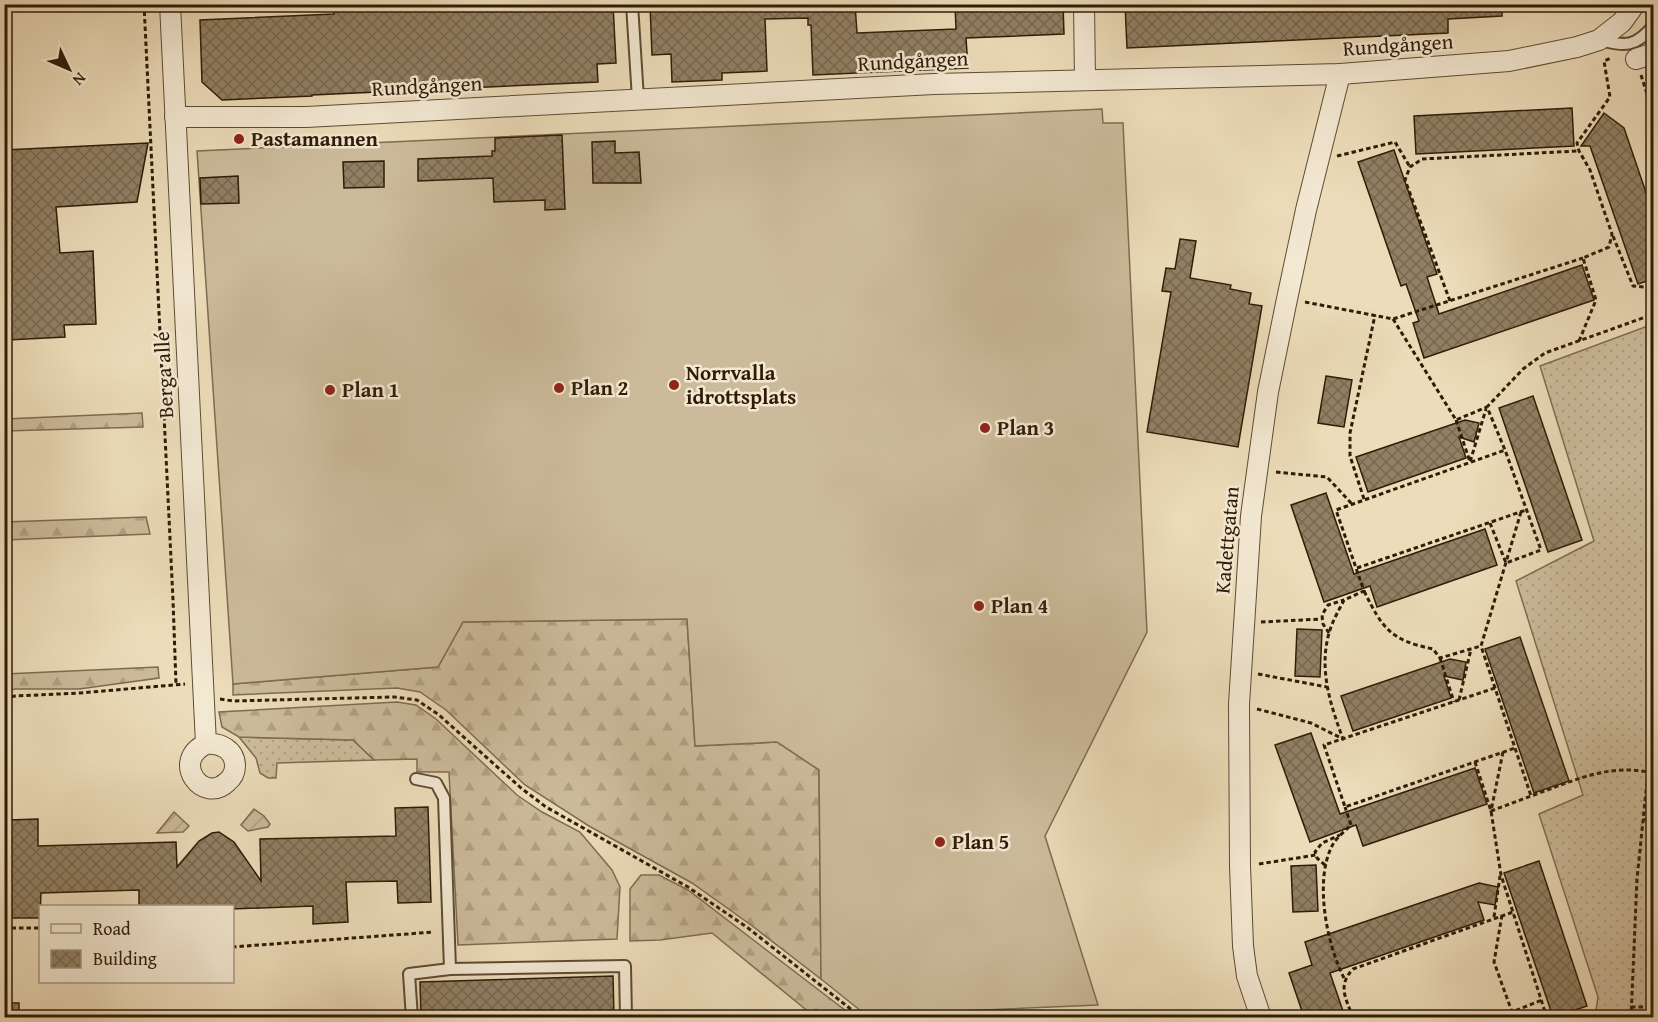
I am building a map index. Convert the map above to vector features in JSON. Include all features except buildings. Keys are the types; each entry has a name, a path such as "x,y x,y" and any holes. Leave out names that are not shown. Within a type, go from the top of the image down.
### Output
{"street":[{"name":"Berga allé","path":"170,4 206,744"},
{"path":"1084,4 1085,79"},
{"name":"Rundgången","path":"175,117 306,117 934,84 1340,74 1509,61 1599,40 1622,22 1635,4"},
{"name":"Kadettgatan","path":"1261,1017 1247,976 1243,946 1240,866 1240,670 1251,516 1268,392 1287,298 1340,74"}],"lane":[{"path":"632,4 638,99"},
{"path":"1599,40 1626,46 1643,38 1653,25"},
{"path":"416,779 436,783 444,798 450,969"},
{"path":"412,1017 409,974 450,969 625,966 626,1017"}],"path":[{"path":"4,698 176,684 144,4"},
{"path":"1645,56 1653,116"},
{"path":"1613,57 1604,61 1610,97 1577,143 1590,170 1633,286 1653,288"},
{"path":"1319,160 1395,142 1410,167"},
{"path":"1450,301 1405,180 1410,167 1422,159 1579,151"},
{"path":"1287,298 1393,319 1583,258 1609,247 1612,234"},
{"path":"1579,340 1596,300 1583,258"},
{"path":"1456,420 1487,407 1523,369 1545,353 1653,314"},
{"path":"1364,500 1350,456 1350,433 1375,315"},
{"path":"1393,319 1456,420 1470,462"},
{"path":"1487,407 1541,550 1506,563"},
{"path":"1470,462 1487,407"},
{"path":"1454,702 1440,658 1433,649 1394,636 1379,622 1364,591 1336,510 1505,450"},
{"path":"1258,470 1327,477 1352,504"},
{"path":"1357,568 1526,510"},
{"path":"1521,512 1481,646 1531,796"},
{"path":"1490,523 1506,563"},
{"path":"1329,633 1322,619 1328,605 1364,591"},
{"path":"1343,739 1327,687 1325,651 1329,633 1344,600"},
{"path":"1244,623 1322,619"},
{"path":"1440,658 1481,646"},
{"path":"1459,700 1471,649"},
{"path":"1240,670 1327,687"},
{"path":"1353,1017 1343,989 1344,978 1335,960 1325,909 1325,866 1332,845 1351,825 1324,745 1495,688"},
{"path":"212,698 233,701 394,697 417,700 439,715 520,788 546,807 688,887 748,928 862,1017"},
{"path":"1239,704 1311,723 1343,739"},
{"path":"1345,807 1515,748"},
{"path":"1491,811 1503,752"},
{"path":"1631,1017 1637,879 1648,772 1653,756"},
{"path":"1475,762 1491,811 1501,874 1547,1017"},
{"path":"1491,811 1605,770 1630,769 1648,772"},
{"path":"1643,820 1653,819"},
{"path":"1325,866 1317,858 1315,852 1322,843 1342,834"},
{"path":"1240,866 1316,855"},
{"path":"1494,918 1501,874"},
{"path":"1344,978 1353,969 1513,912"},
{"path":"1502,915 1494,962 1512,1012 1542,1000"},
{"path":"4,928 39,928"},
{"path":"234,947 447,931"},
{"path":"1631,1008 1653,1007"},
{"path":"886,1017 1025,1013 1042,1017"}],"green space":[{"name":"Norrvalla idrottsplats","path":"1102,109 1103,123 1123,123 1147,632 1045,836 1098,1005 866,1015 821,979 819,770 777,742 695,746 687,619 463,622 438,667 233,684 197,151"},
{"path":"1653,324 1653,1017 1595,1017 1598,997 1539,814 1583,795 1516,581 1594,541 1540,366"},
{"path":"142,413 143,427 5,431 5,419"},
{"path":"146,517 150,534 5,540 5,522"},
{"path":"687,619 695,746 777,742 819,770 821,979 692,883 589,826 525,785 446,710 420,692 397,688 233,695 233,684 438,667 463,622"},
{"path":"158,667 159,678 79,689 15,689 5,692 5,674"},
{"path":"397,702 416,705 436,719 517,795 542,812 580,832 612,870 620,887 617,939 458,945 449,772 417,772 417,759 374,760 353,740 239,737 222,727 219,712"},
{"path":"239,737 353,740 374,760 277,763 276,778 268,778 260,773 256,758"},
{"path":"254,809 270,824 268,827 248,831 241,825"},
{"path":"174,812 189,826 183,832 157,833"},
{"path":"641,875 659,875 688,890 854,1017 815,1017 712,933 660,940 630,941 630,889"}],"place":[{"name":"Pastamannen","path":"239,139"},
{"name":"Norrvalla idrottsplats","path":"674,385"},
{"name":"Plan 2","path":"559,388"},
{"name":"Plan 1","path":"330,390"},
{"name":"Plan 3","path":"985,428"},
{"name":"Plan 4","path":"979,606"},
{"name":"Plan 5","path":"940,842"}]}
